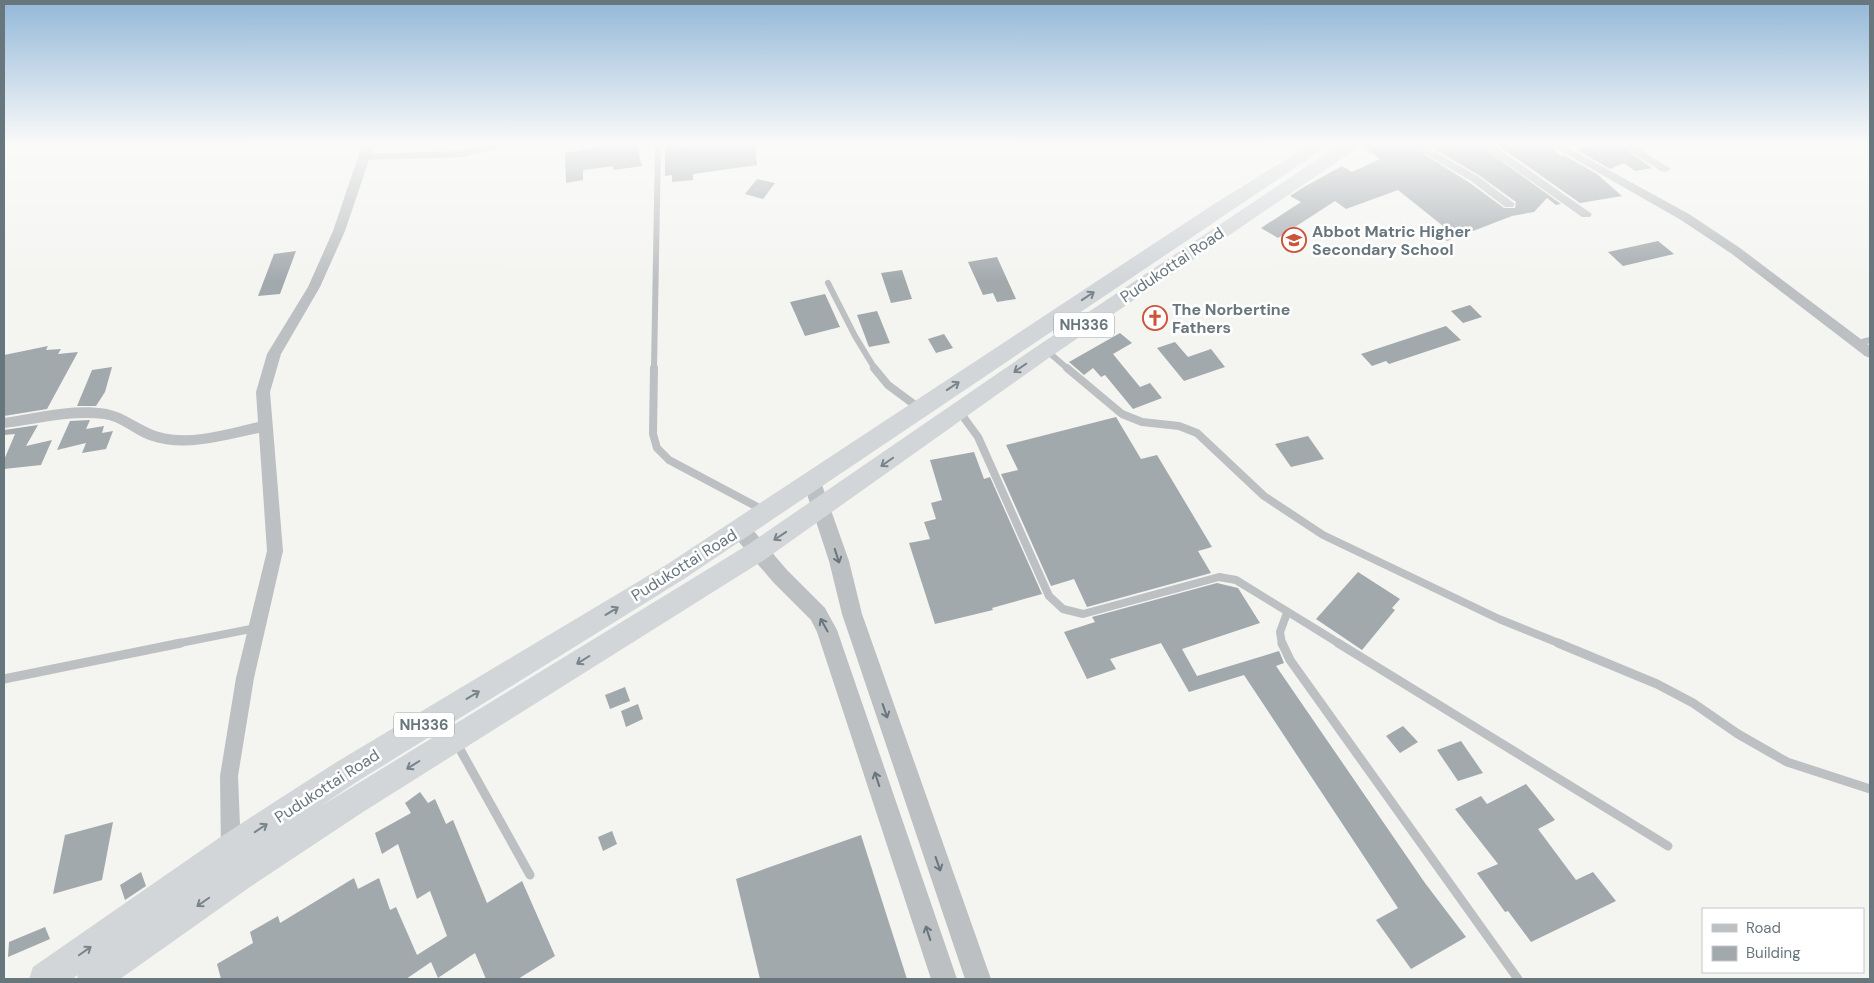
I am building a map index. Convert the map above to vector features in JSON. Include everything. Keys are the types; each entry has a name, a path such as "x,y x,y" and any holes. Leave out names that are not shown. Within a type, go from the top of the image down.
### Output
{"highway":[{"name":"Pudukottai Road","path":"93,979 344,773 675,572 1248,191"},
{"name":"Pudukottai Road","path":"45,979 234,863 353,802 758,551 821,510 1046,350 1281,191"},
{"path":"1218,210 1238,220"}],"street":[{"path":"234,863 229,776 245,678 274,551 267,426 263,392 274,354 314,287 339,231 353,191"},
{"path":"1492,191 1510,204"},
{"path":"1553,191 1586,214"},
{"path":"1638,191 1684,217 1743,256 1864,341 1870,353"},
{"path":"4,423 102,413 121,418 160,438 174,440 267,426"},
{"path":"812,482 839,561 852,614 978,979"},
{"path":"740,529 758,551 818,614 827,630 944,979"}],"lane":[{"path":"657,191 653,434 657,448 669,460 767,512"},
{"path":"828,283 875,371 885,384 899,396 920,408"},
{"path":"1046,350 1122,414 1136,422 1151,425 1177,424 1197,433 1264,496 1323,535 1499,619 1658,684 1693,703 1738,734 1787,762 1870,789"},
{"path":"958,411 978,437 1049,596 1056,607 1068,613 1082,614 1219,577 1236,580 1668,846"},
{"path":"1287,613 1278,632 1280,643 1290,660 1518,979"},
{"path":"4,678 256,628"},
{"path":"454,740 530,875"}],"building":[{"path":"748,191 769,191 763,199 745,194"},
{"path":"1298,191 1396,191 1346,209 1335,201 1278,238 1261,228 1301,202 1290,196"},
{"path":"1399,191 1481,191 1504,208 1515,208 1516,202 1501,191 1543,191 1561,204 1556,205 1547,198 1534,212 1512,216 1447,241 1433,230 1443,226"},
{"path":"1563,191 1616,191 1622,196 1580,203"},
{"path":"1658,241 1674,254 1623,266 1608,252"},
{"path":"296,251 280,294 258,296 274,254"},
{"path":"997,257 1016,299 997,302 993,293 983,295 968,262"},
{"path":"902,270 912,299 891,303 881,273"},
{"path":"825,294 840,327 805,336 790,302"},
{"path":"1470,305 1482,317 1463,323 1451,311"},
{"path":"877,311 890,343 869,347 857,315"},
{"path":"1446,326 1461,340 1389,364 1386,361 1372,366 1361,354"},
{"path":"1120,333 1132,343 1113,354 1140,387 1150,383 1162,398 1133,409 1105,375 1101,377 1093,368 1084,375 1069,362"},
{"path":"944,334 953,348 936,353 928,339"},
{"path":"1175,342 1188,357 1211,349 1225,367 1184,381 1157,348"},
{"path":"48,346 46,350 61,349 58,354 78,352 47,409 4,416 4,355"},
{"path":"112,367 105,392 96,406 77,406 92,370"},
{"path":"1116,417 1141,459 1157,455 1212,547 1198,551 1211,573 1087,607 1074,579 1051,586 1001,474 1018,470 1006,445"},
{"path":"90,420 86,429 104,426 102,433 113,431 106,449 82,453 86,443 57,450 70,421"},
{"path":"38,425 26,446 52,440 41,465 4,469 4,460 15,434 4,435 4,430"},
{"path":"1308,436 1324,459 1291,467 1275,444"},
{"path":"974,452 984,479 990,477 1042,594 992,608 993,610 935,624 909,543 930,539 924,522 936,519 931,503 942,500 930,460"},
{"path":"1358,572 1400,599 1392,608 1395,610 1362,650 1316,619"},
{"path":"1217,583 1238,588 1260,623 1182,649 1197,676 1279,651 1284,663 1276,666 1425,883 1466,937 1411,969 1376,920 1398,908 1244,675 1189,692 1161,643 1110,659 1116,669 1087,679 1064,632 1095,622 1092,617"},
{"path":"625,687 630,701 610,709 605,695"},
{"path":"638,704 643,719 626,727 621,711"},
{"path":"1403,726 1418,742 1400,753 1386,736"},
{"path":"1461,741 1483,773 1458,781 1437,750"},
{"path":"1526,784 1555,820 1538,829 1576,880 1593,872 1616,901 1531,942 1508,911 1505,912 1477,873 1498,864 1455,809 1481,796 1487,804"},
{"path":"420,792 428,803 435,799 446,824 453,820 487,903 522,881 555,956 518,979 486,979 475,953 438,978 431,962 406,979 221,979 217,964 253,943 250,932 278,916 280,923 354,878 358,889 379,878 390,910 396,907 417,955 447,936 430,891 417,899 398,844 382,854 375,833 411,813 405,803"},
{"path":"113,822 102,880 53,894 65,835"},
{"path":"612,831 617,844 603,851 598,837"},
{"path":"861,835 907,979 760,979 736,879"},
{"path":"141,872 146,886 125,900 120,885"},
{"path":"45,927 50,939 8,957 9,942"}],"place":[{"name":"Abbot Matric Higher Secondary School","path":"1294,240"},
{"name":"The Norbertine Fathers","path":"1155,318"}]}
